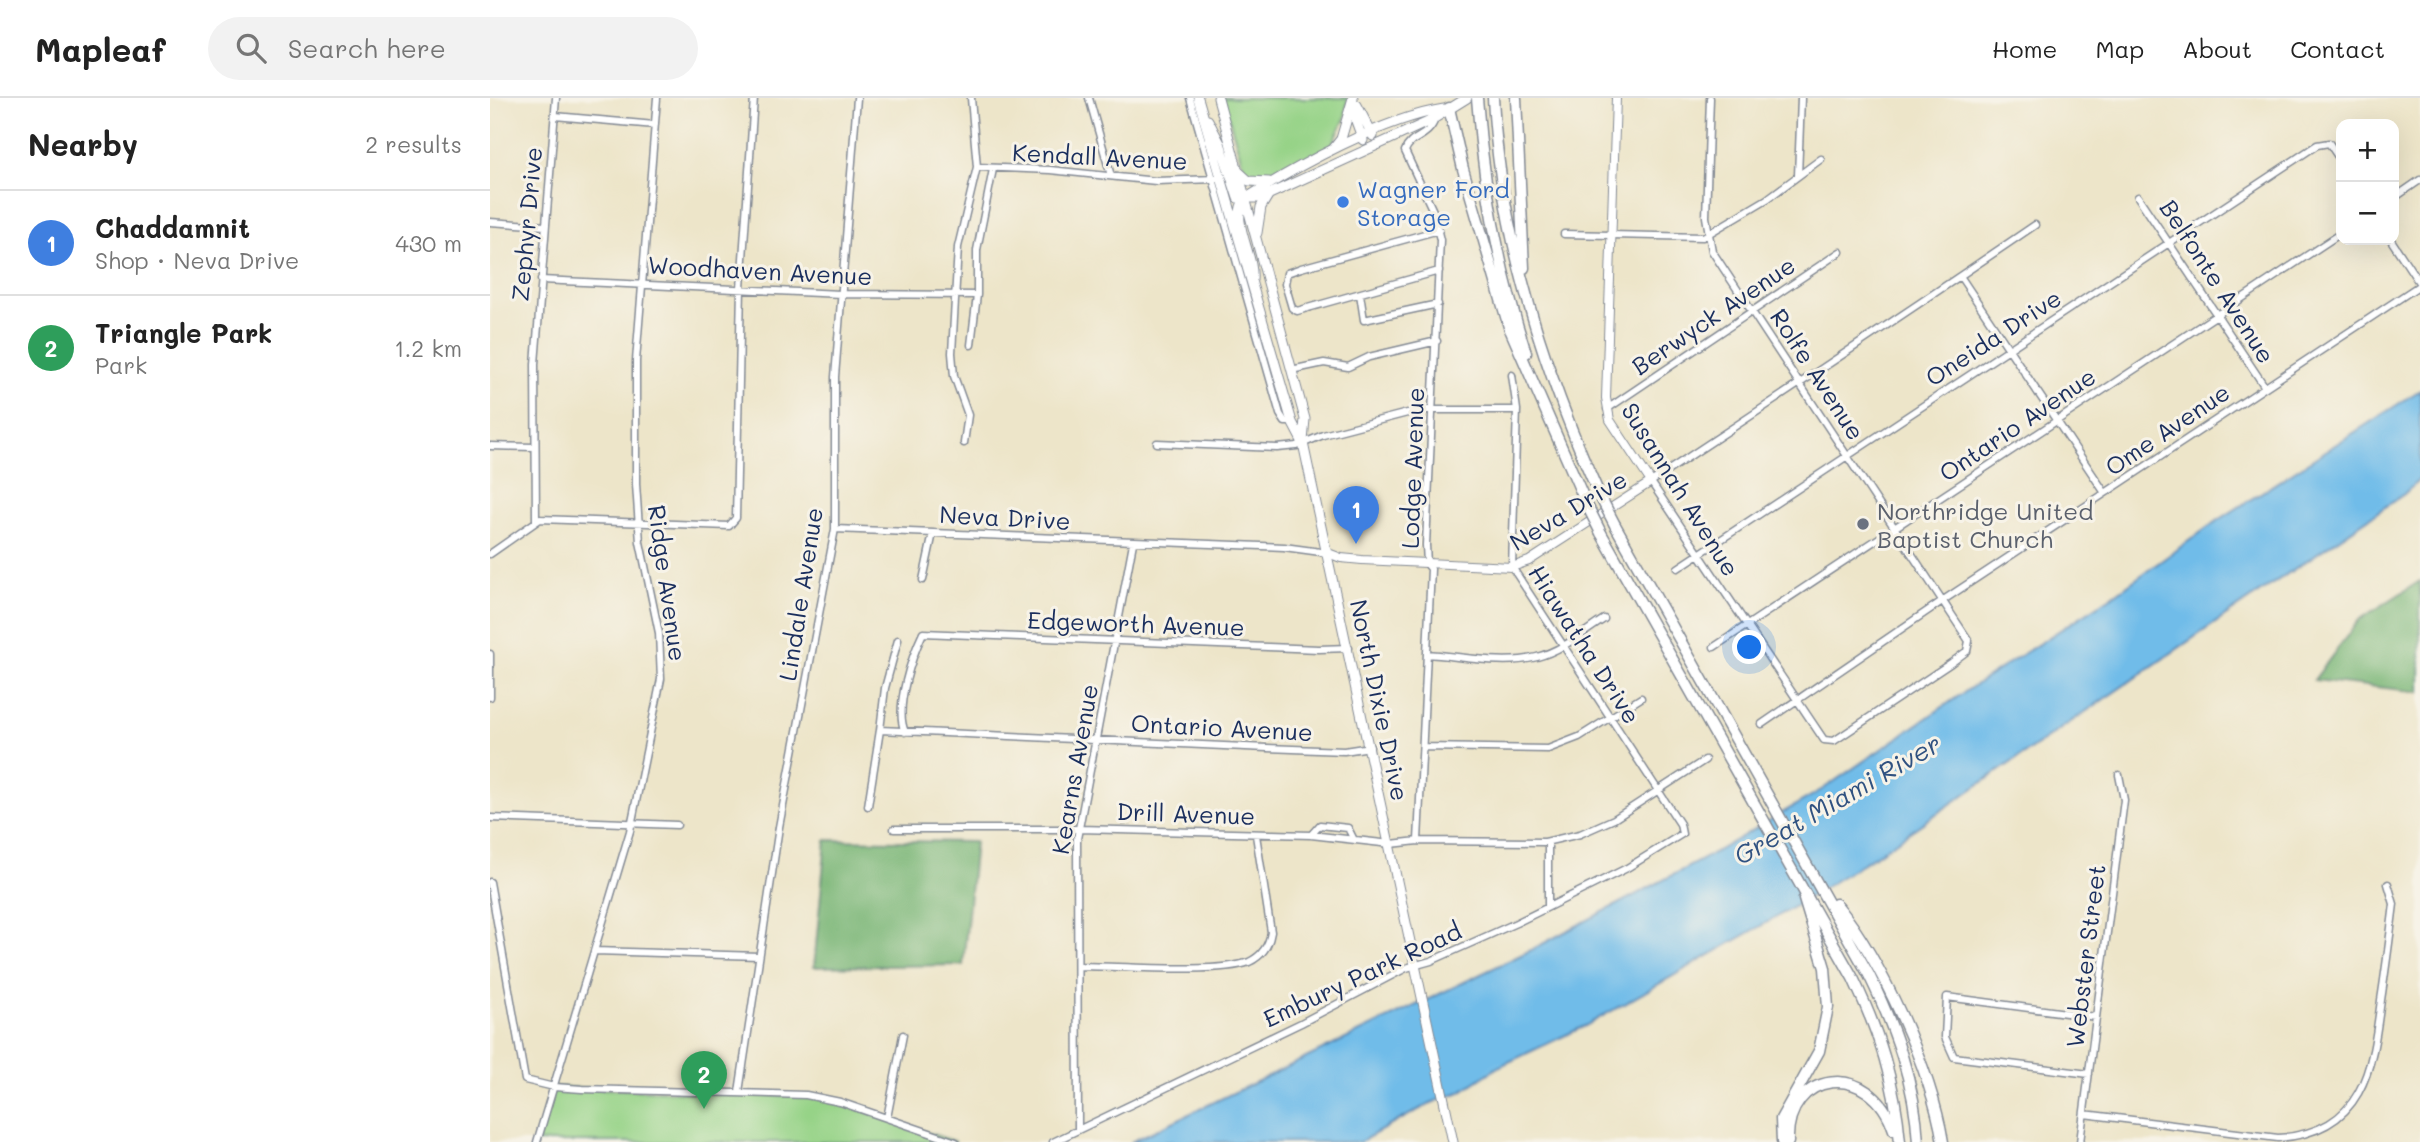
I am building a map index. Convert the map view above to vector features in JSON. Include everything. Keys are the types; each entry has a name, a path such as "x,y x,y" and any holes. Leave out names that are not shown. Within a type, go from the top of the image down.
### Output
{"highway":[{"path":"1477,98 1500,259 1514,317 1543,405"},
{"path":"1493,98 1507,212 1523,278 1551,377 1599,494 1818,882 1875,964 1932,1095 1943,1142"},
{"path":"1516,98 1526,257 1523,278"},
{"path":"1449,108 1469,194 1509,327 1601,533 1858,989 1884,1048 1892,1081 1899,1142"},
{"path":"1782,1142 1781,1119 1790,1097 1807,1076 1825,1029 1828,987 1818,941 1796,876"},
{"path":"1844,920 1891,1023 1907,1073 1918,1142"},
{"path":"1788,1142 1791,1113 1802,1098 1817,1087 1845,1082 1871,1091 1882,1102 1899,1142"}],"main road":[{"name":"North Dixie Drive","path":"1198,98 1216,178 1252,284 1273,373 1303,443 1453,1142"},
{"name":"North Dixie Drive","path":"1216,98 1224,118 1256,245 1305,419 1303,443"},
{"path":"1354,98 1373,136"},
{"path":"1354,98 1356,121 1363,140"},
{"path":"1331,152 1341,139 1354,98"},
{"path":"1202,110 1220,143 1234,192 1238,198 1245,199 1269,194 1420,125 1468,98"},
{"path":"1373,136 1420,113 1449,108"},
{"path":"1252,284 1254,268 1240,215 1245,199 1277,179 1331,152 1395,128 1420,125"},
{"path":"1309,175 1331,158 1363,140"},
{"path":"1237,170 1257,183 1277,179"},
{"path":"1256,245 1257,219 1269,194"}],"street":[{"name":"Zephyr Drive","path":"536,521 535,364 556,98"},
{"name":"Ridge Avenue","path":"537,1142 632,824 659,695 662,663 659,633 637,521 636,384 657,98"},
{"path":"490,554 536,521 569,518 729,526 736,518 741,288 754,98"},
{"name":"Lindale Avenue","path":"739,1092 779,827 835,529 835,377 857,98"},
{"path":"964,443 968,415 952,364 958,247 977,167 971,98"},
{"path":"1089,98 1111,176"},
{"path":"1190,98 1273,373"},
{"name":"Susannah Avenue","path":"1616,98 1607,409 1616,430 1745,626 1820,738 1827,741"},
{"name":"Rolfe Avenue","path":"1710,98 1707,235 1712,251 1755,312 1969,639 1968,649 1834,741 1827,741"},
{"path":"1798,176 1801,98"},
{"path":"555,116 655,125"},
{"name":"Lodge Avenue","path":"1418,841 1431,569 1427,564 1439,271 1438,230 1405,151 1409,143 1428,132 1435,117"},
{"name":"Oneida Drive","path":"1678,568 2317,145 2329,143 2336,154"},
{"path":"1564,234 1689,239 1707,235 1821,159"},
{"name":"Kendall Avenue","path":"977,167 1156,181 1216,178"},
{"path":"971,345 976,295 976,250 993,169"},
{"path":"2399,195 2420,180"},
{"name":"Belfonte Avenue","path":"2138,197 2264,387"},
{"path":"490,222 545,226"},
{"name":"Neva Drive","path":"835,529 1284,547 1328,553 1341,558 1512,567 1529,561 1651,482 2035,225"},
{"path":"1438,230 1287,273 1285,284 1295,310 1439,271"},
{"name":"Ontario Avenue","path":"1714,647 2336,236"},
{"path":"2394,245 2420,284"},
{"name":"Berwyck Avenue","path":"1607,409 1755,312 1840,252"},
{"path":"1960,276 2105,493"},
{"name":"Woodhaven Avenue","path":"541,280 841,294 976,295"},
{"name":"Ome Avenue","path":"1762,724 1944,599 2420,284"},
{"path":"1360,294 1364,320 1438,304"},
{"path":"1291,370 1324,363 1348,367 1369,358 1437,341"},
{"name":"Hiawatha Drive","path":"1512,375 1517,410 1512,567 1658,789 1680,824 1682,834"},
{"path":"1157,443 1277,448 1388,418 1433,409 1517,410"},
{"path":"490,446 534,447"},
{"path":"923,580 933,533"},
{"name":"Kearns Avenue","path":"1078,1130 1077,851 1133,543"},
{"path":"1427,654 1526,659 1562,646 1604,619"},
{"name":"Edgeworth Avenue","path":"905,732 901,721 903,701 923,633 1116,642 1349,648"},
{"path":"868,806 885,688 898,640"},
{"path":"490,654 490,697"},
{"path":"1423,747 1548,749 1573,740 1641,698"},
{"name":"Ontario Avenue","path":"880,730 1344,751 1370,747"},
{"path":"1391,844 1418,841 1548,842 1594,828 1705,760"},
{"name":"Webster Street","path":"2080,1142 2124,800 2119,775"},
{"path":"490,818 677,825"},
{"path":"1311,835 1320,825 1332,824 1348,828 1353,838"},
{"name":"Drill Avenue","path":"894,829 1080,829 1311,835 1391,844"},
{"name":"Embury Park Road","path":"1053,1142 1417,965 1548,907 1627,868 1682,834"},
{"path":"1079,965 1186,967 1236,965 1254,960 1267,945 1271,932 1256,835"},
{"path":"1548,842 1548,907"},
{"path":"490,882 525,1080 554,1087 822,1097 956,1142"},
{"path":"2084,1114 2278,1138 2300,1135 2334,1119 2358,1094 2374,1055 2394,904 2388,884"},
{"path":"595,951 759,956"},
{"path":"2089,1074 1954,1057 1945,1037 1947,997 2096,1017"},
{"path":"887,1118 903,1035"}],"green space":[{"path":"1223,98 1348,98 1345,119 1330,148 1260,180 1246,176"},
{"path":"2420,581 2420,692 2314,680 2359,620"},
{"path":"826,840 975,842 963,965 814,967"},
{"path":"554,1087 822,1097 956,1142 537,1142"}],"water":[{"name":"Great Miami River","path":"2420,390 2420,479 2404,494 1879,853 1787,911 1585,1026 1498,1067 1460,1092 1431,1103 1360,1142 1131,1142 1531,950 1707,857 1823,789 1969,689 2111,597 2211,525"}],"place":[{"name":"Wagner Ford Storage","path":"1343,202"},
{"name":"Northridge United Baptist Church","path":"1863,524"},
{"name":"Chaddamnit","path":"1356,544"},
{"name":"Triangle Park","path":"704,1109"}]}
